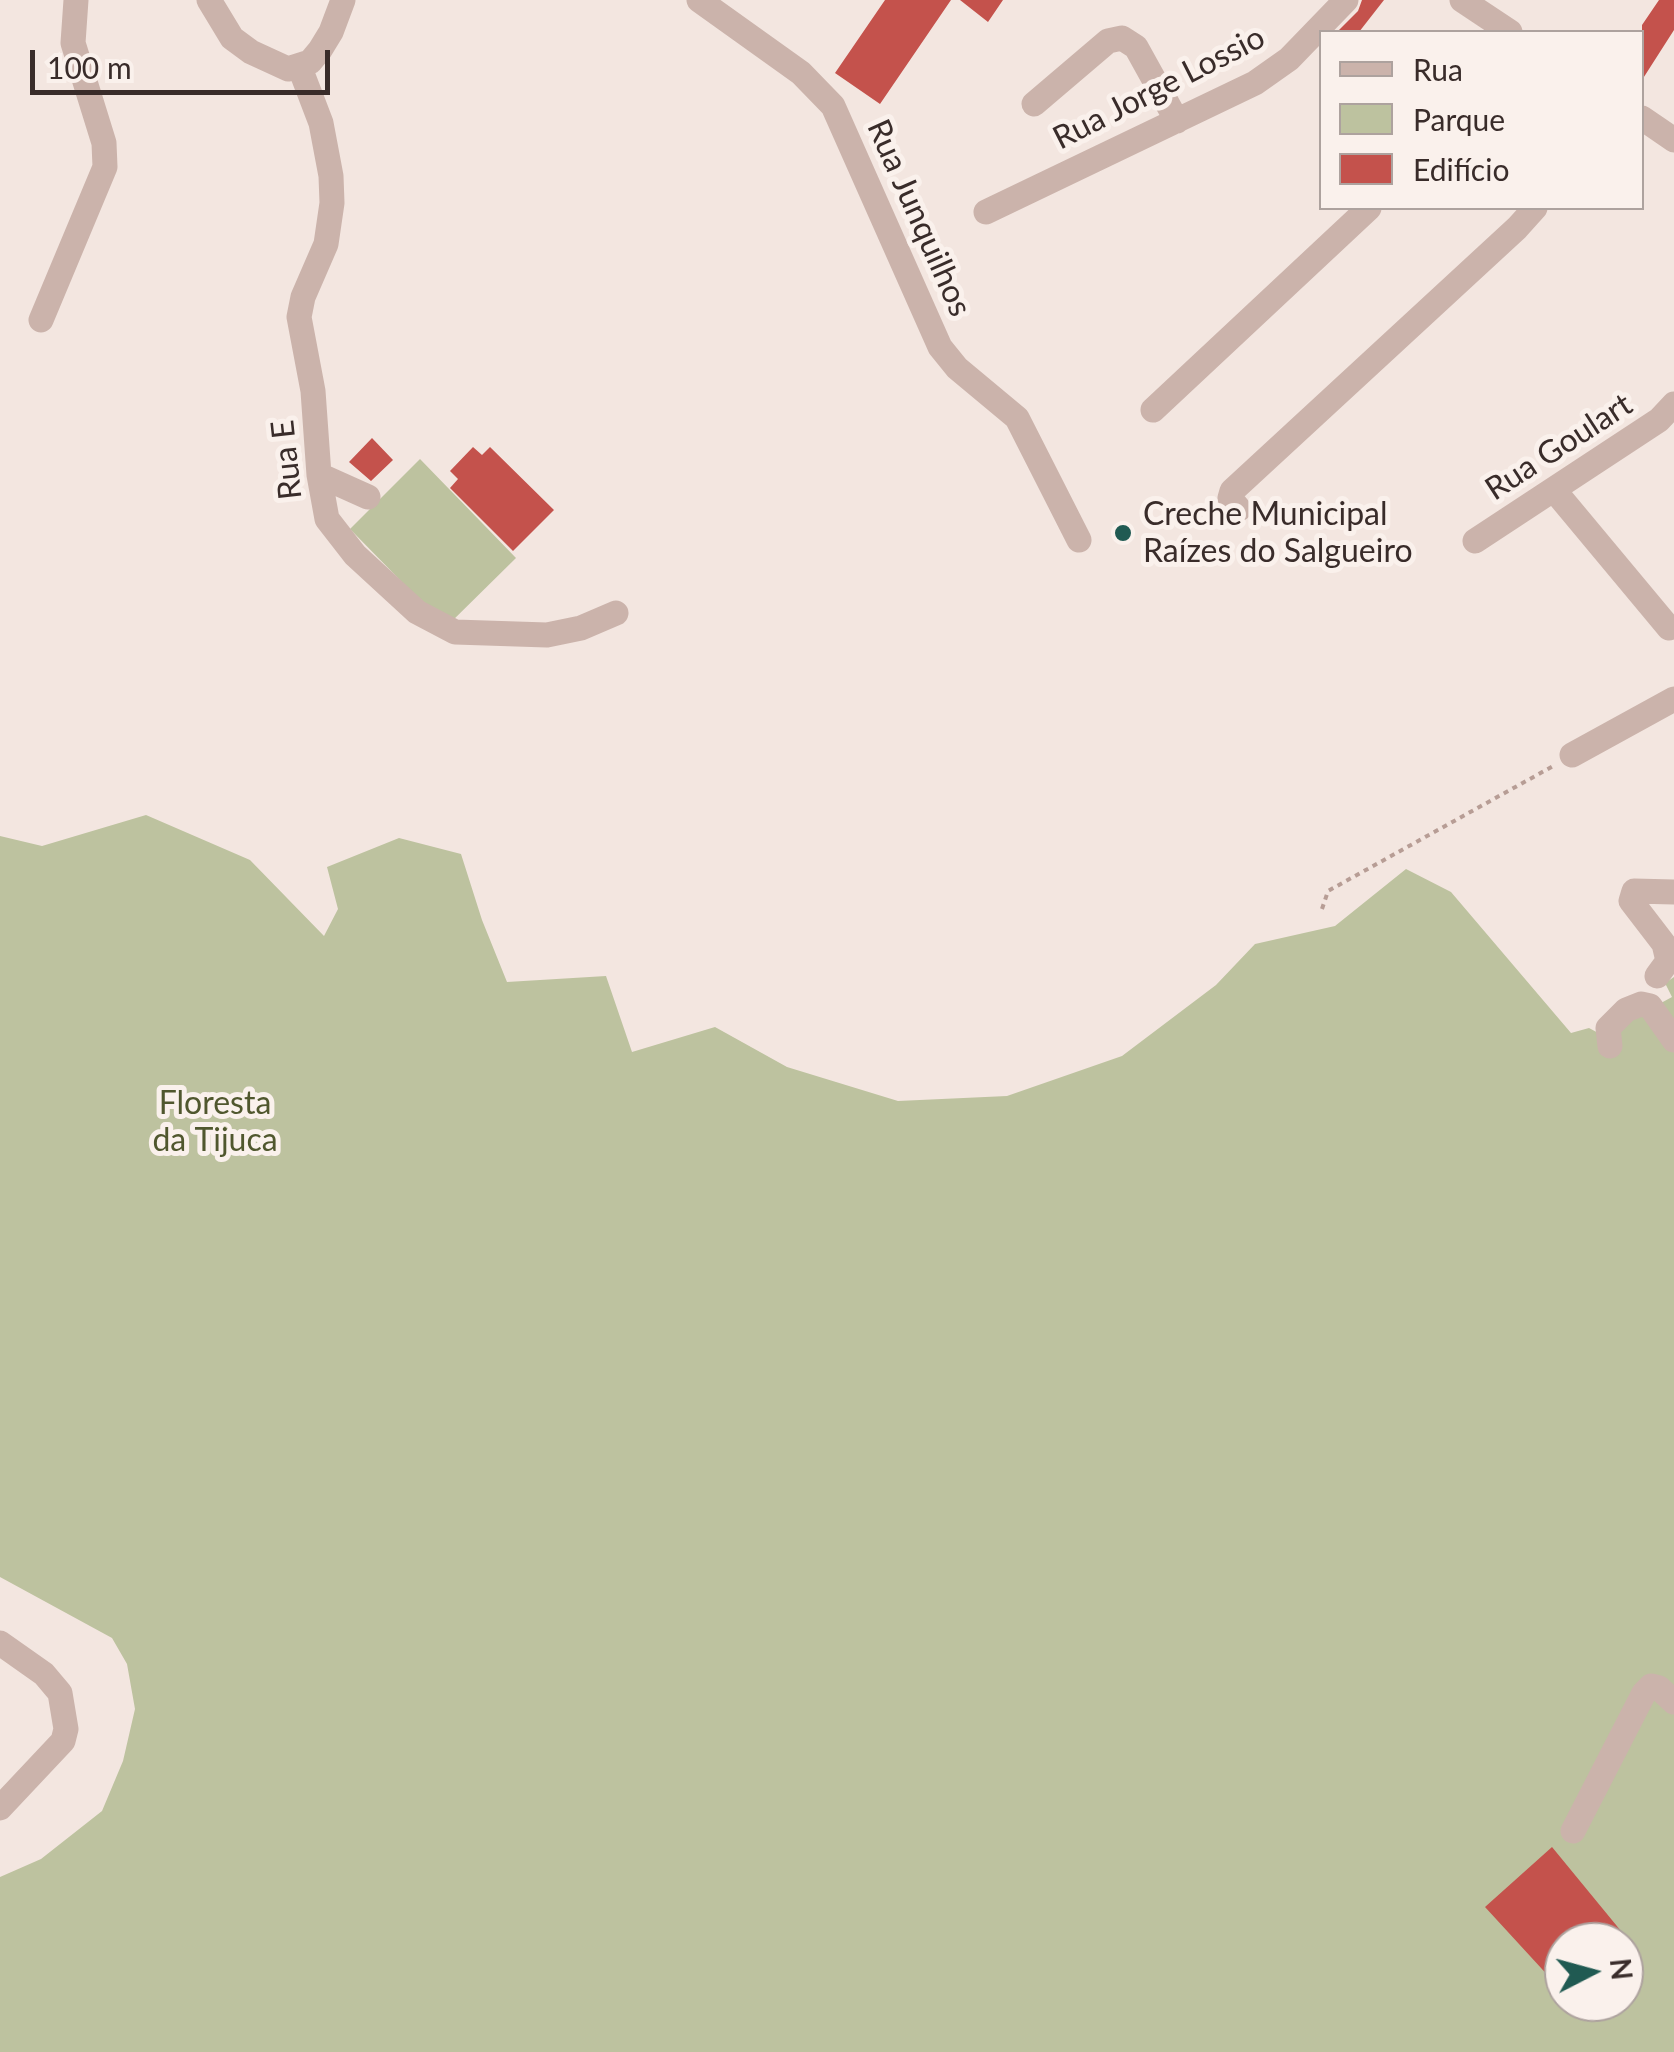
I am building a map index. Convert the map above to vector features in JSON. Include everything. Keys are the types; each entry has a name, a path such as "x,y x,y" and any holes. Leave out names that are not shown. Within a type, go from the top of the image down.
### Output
{"street":[{"path":"41,320 105,168 104,144 73,43 76,0"},
{"path":"209,0 232,38 288,69 300,68 320,50 332,32 343,0"},
{"name":"Rua Junquilhos","path":"699,0 801,73 833,106 940,347 970,380 988,390 1017,418 1079,540"},
{"name":"Rua Jorge Lossio","path":"986,212 1255,82 1289,59 1346,0"},
{"path":"1462,0 1507,30"},
{"path":"1034,104 1108,41 1122,38 1136,48 1177,121"},
{"name":"Rua E","path":"300,68 321,124 331,176 326,244 303,297 299,317 314,391 318,475 327,519 340,538 417,612 455,632 547,636 616,613"},
{"path":"1644,119 1674,140"},
{"path":"1153,410 1366,210"},
{"path":"1239,509 1230,498 1232,491 1533,210"},
{"name":"Rua Goulart","path":"1476,541 1659,420 1674,404"},
{"path":"318,475 368,497"},
{"path":"1554,490 1669,628"},
{"path":"1572,755 1674,700"},
{"path":"1657,976 1668,961 1664,944 1630,901 1634,891 1674,892"},
{"path":"1610,1046 1608,1028 1616,1017 1641,1004 1650,1006 1674,1040"},
{"path":"0,1643 44,1674 60,1692 66,1728 63,1741 0,1808"},
{"path":"1573,1831 1644,1693 1651,1686 1659,1688 1674,1702"}],"path":[{"path":"1322,909 1328,891 1572,755"}],"green space":[{"path":"420,459 516,558 446,627 350,529"},
{"name":"Floresta da Tijuca","path":"146,815 250,860 324,936 338,909 327,867 399,838 461,854 507,982 606,976 632,1052 715,1027 787,1067 898,1101 1007,1096 1122,1056 1216,985 1255,944 1335,926 1406,869 1451,892 1571,1033 1589,1028 1602,1035 1672,997 1665,983 1674,977 1674,2052 0,2052 0,1877 41,1859 102,1811 123,1761 135,1709 127,1664 112,1638 0,1577 0,836 42,846"}],"building":[{"path":"885,0 951,0 880,104 835,73"},
{"path":"960,0 1003,0 988,22"},
{"path":"1362,0 1384,0 1361,30 1339,30 1358,11"},
{"path":"1659,0 1674,0 1674,30 1644,77 1644,30 1642,25"},
{"path":"372,438 393,460 371,481 349,462"},
{"path":"473,447 482,455 490,447 554,510 513,551 450,488 458,479 450,471"},
{"path":"1552,1847 1614,1922 1544,1922 1544,1971 1485,1907"}],"place":[{"name":"Creche Municipal Raízes do Salgueiro","path":"1123,533"}]}
